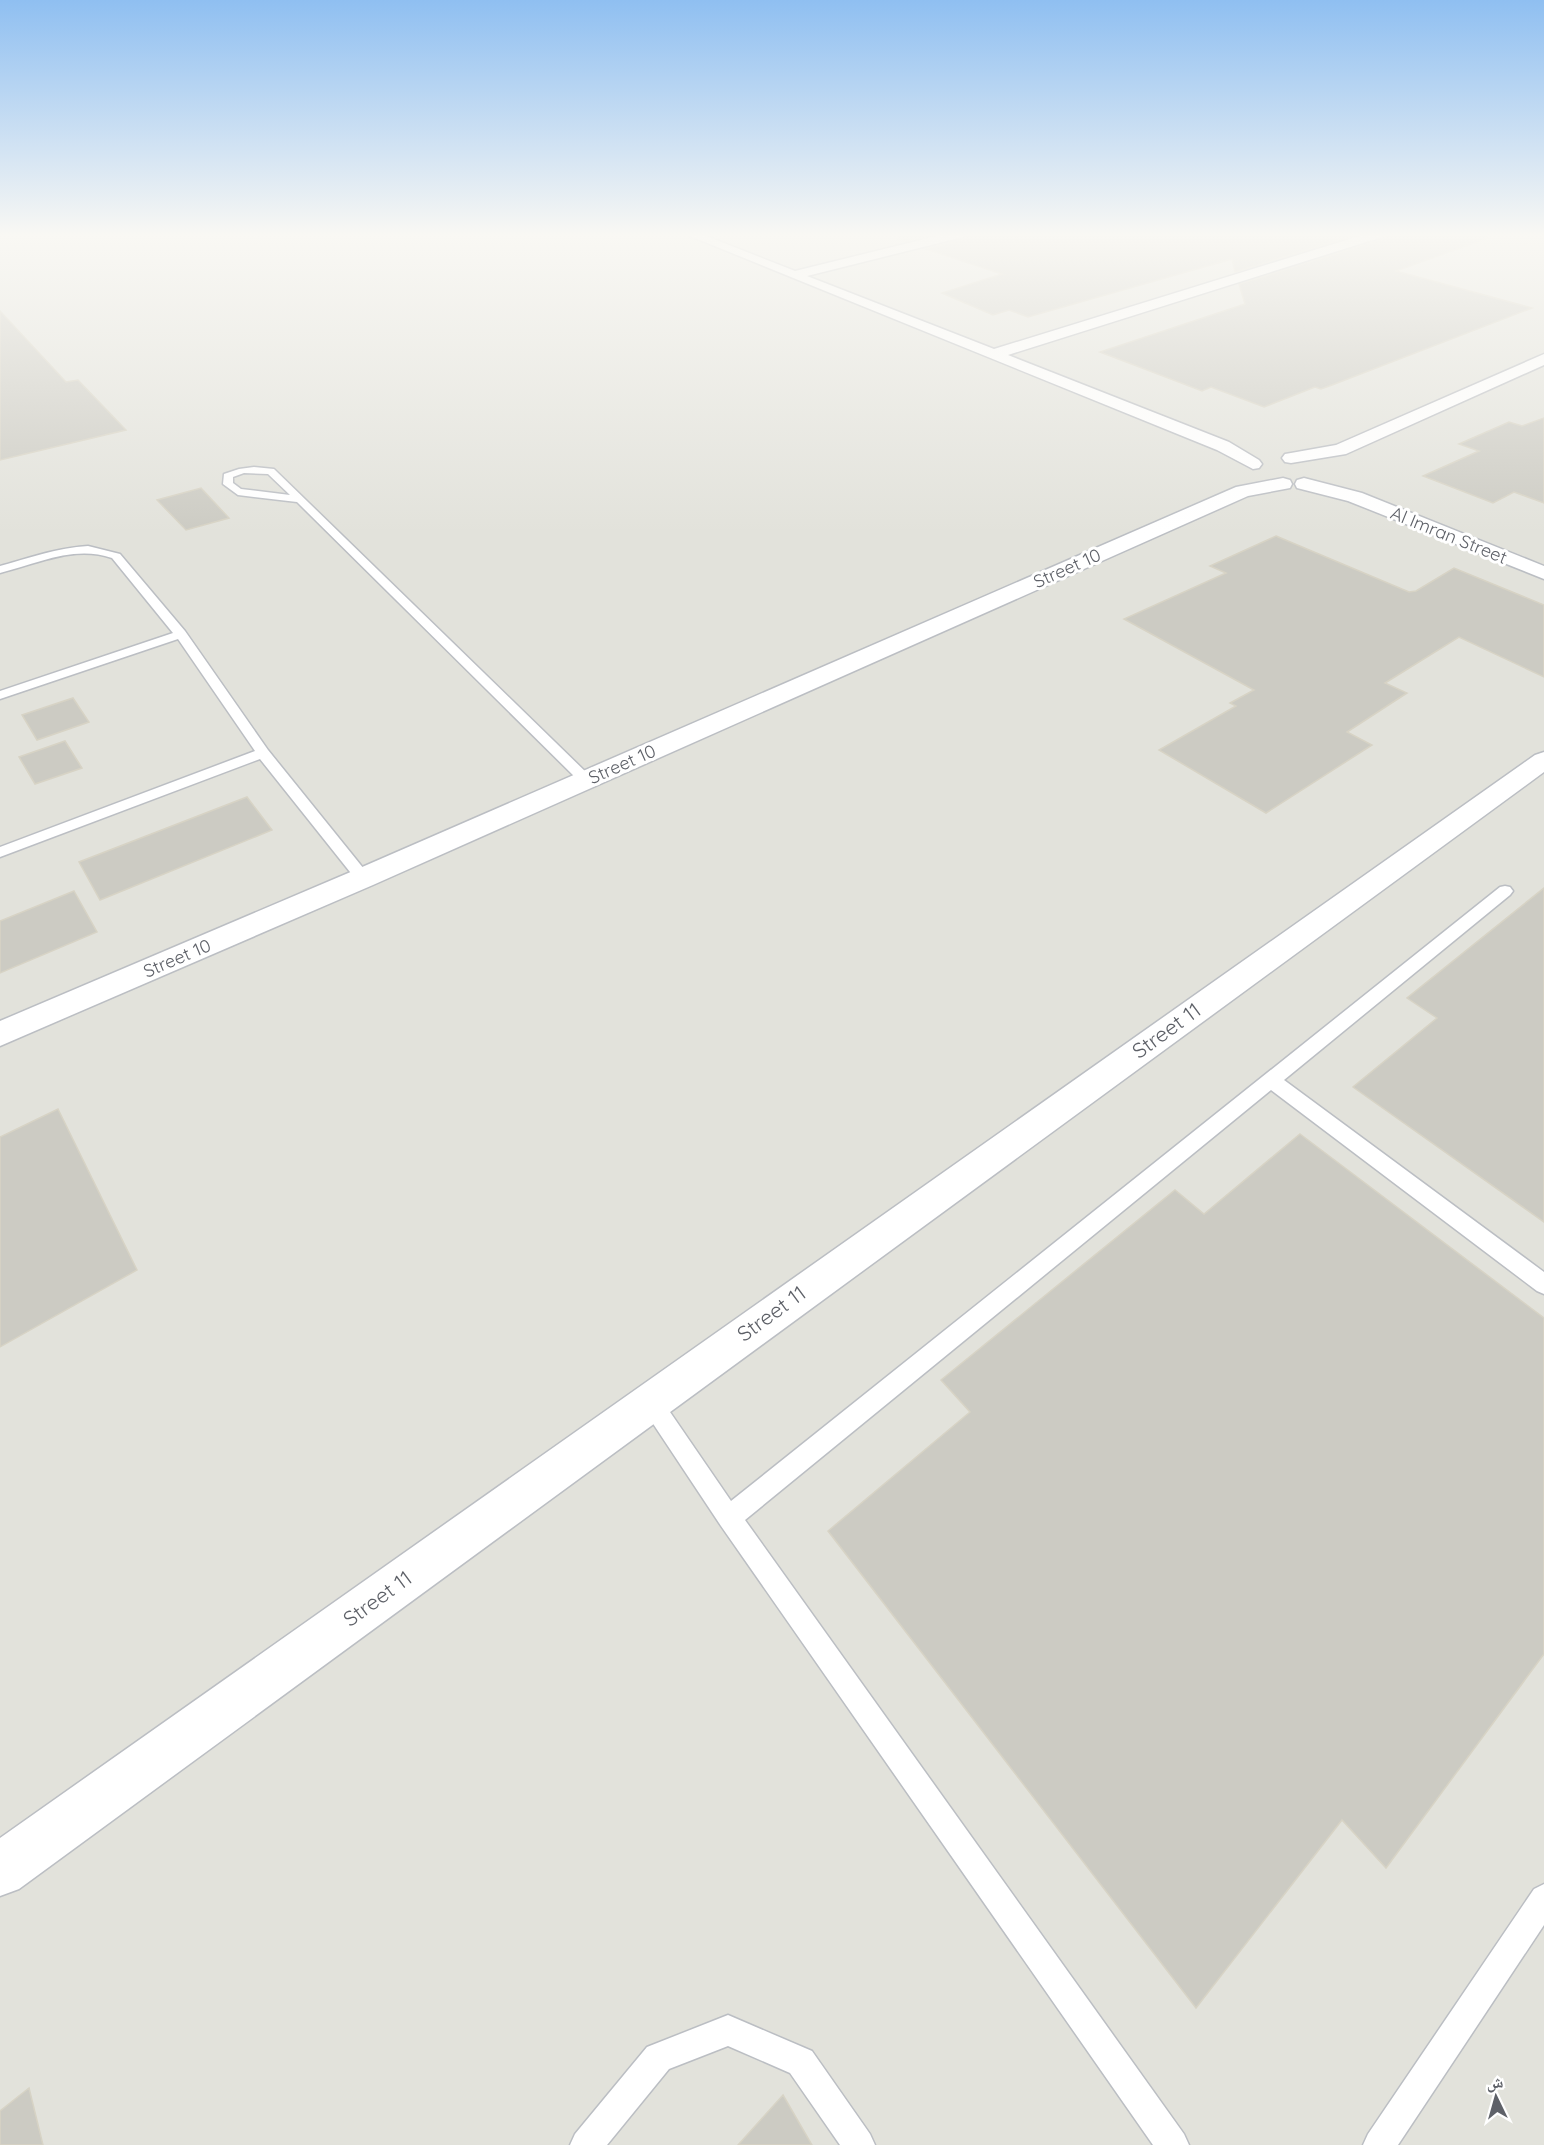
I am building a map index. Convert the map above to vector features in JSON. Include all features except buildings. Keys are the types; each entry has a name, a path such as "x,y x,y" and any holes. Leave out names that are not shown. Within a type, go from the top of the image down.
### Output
{"street":[{"path":"940,334 1223,446 1282,457"},
{"path":"992,355 1059,334"},
{"path":"1223,446 1250,476 1264,458 1340,450 1544,359"},
{"path":"1304,484 1313,483 1319,472 1340,450"},
{"name":"Al Imran Street","path":"1282,457 1319,472 1355,497"},
{"name":"Street 10","path":"0,1034 586,780 1250,476 1283,484 1304,484"},
{"name":"Al Imran Street","path":"1304,484 1355,497 1544,573"},
{"name":"Street 11","path":"0,1870 649,1401 1539,769"}],"lane":[{"path":"298,499 238,492 228,484 228,476 236,471 254,469 271,471 586,780"},
{"path":"0,570 63,552 87,549 116,556 181,634 262,753 363,878"},
{"path":"0,695 181,634"},
{"path":"0,852 262,753"},
{"path":"729,1518 1505,891"},
{"path":"1272,1081 1544,1284"},
{"path":"649,1401 729,1518 1173,2145"},
{"path":"1379,2145 1544,1899"},
{"path":"586,2145 658,2058 728,2030 801,2062 859,2145"}],"shaded area":[{"path":"0,334 1544,334 1544,2145 0,2145"}]}
